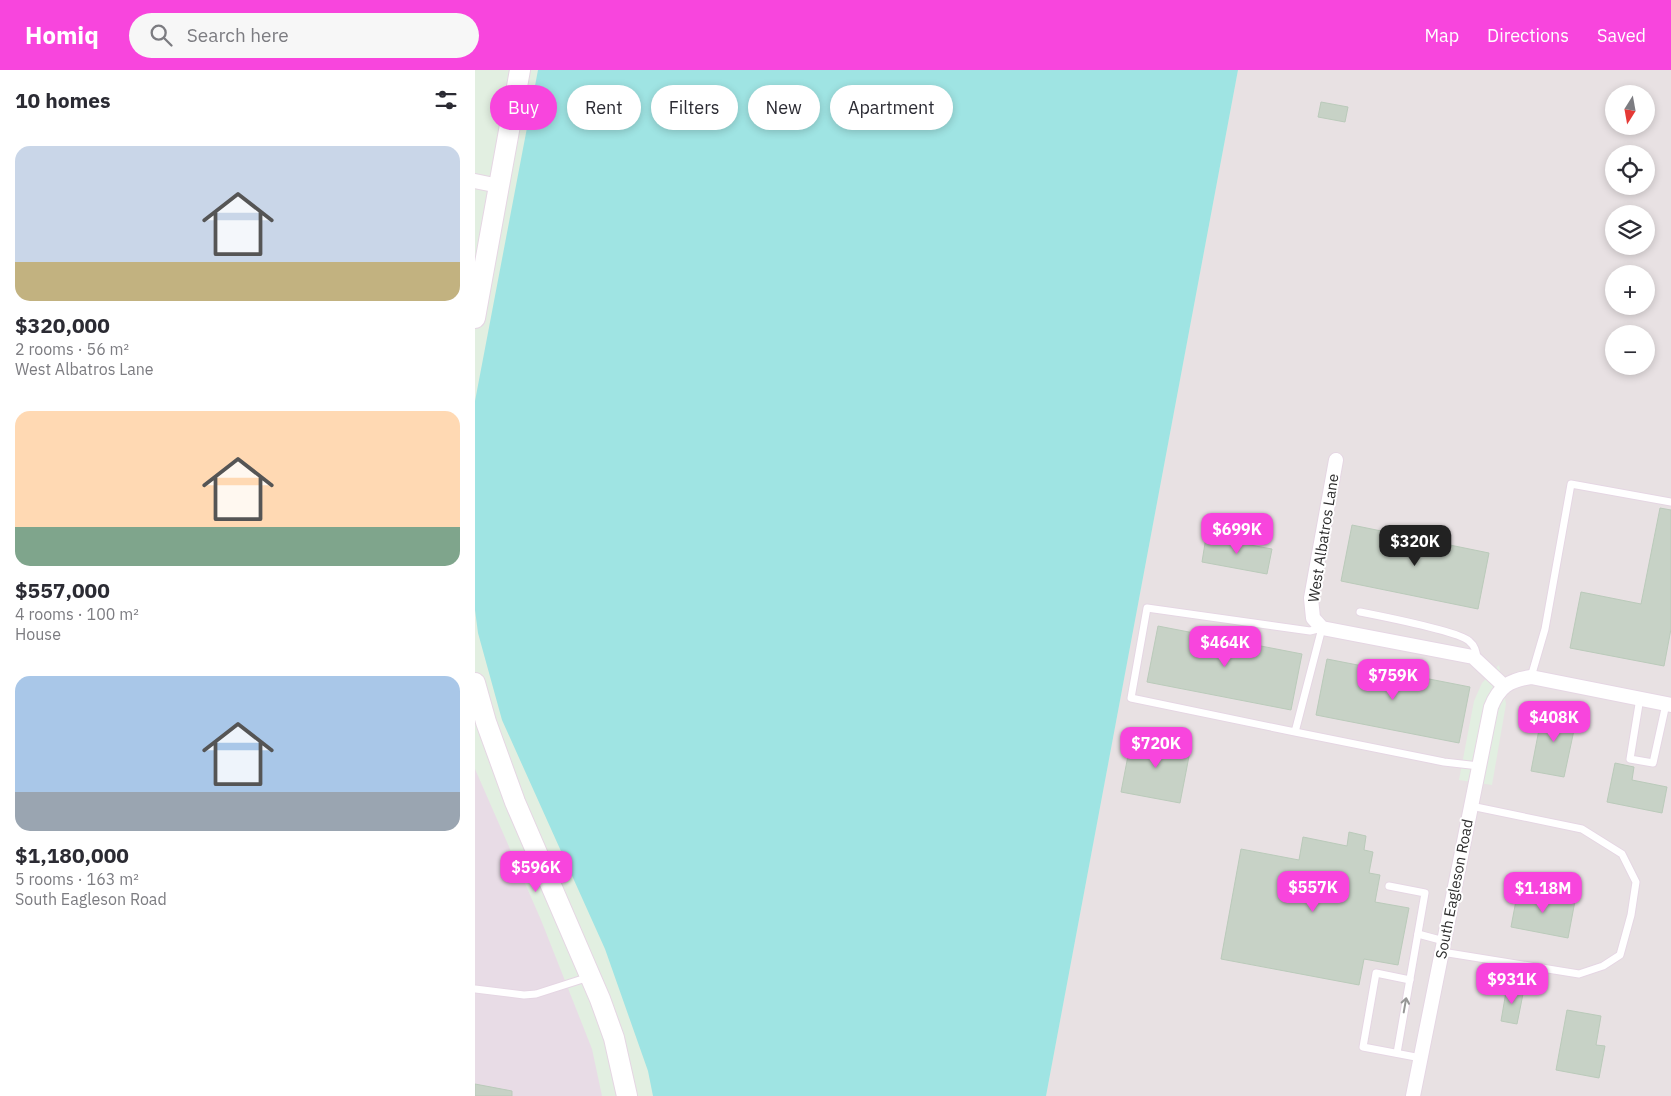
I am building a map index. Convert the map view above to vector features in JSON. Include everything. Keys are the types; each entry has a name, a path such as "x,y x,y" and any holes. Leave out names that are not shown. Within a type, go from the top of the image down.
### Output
{"main road":[{"path":"475,318 521,70"},
{"path":"475,683 486,722 515,802 591,976 614,1038 627,1096"}],"street":[{"path":"475,181 499,186"},
{"name":"West Albatros Lane","path":"1322,628 1313,618 1311,598 1336,460"},
{"path":"1322,628 1473,657 1503,685 1516,679 1531,677 1668,704"},
{"name":"South Eagleson Road","path":"1413,1096 1491,707 1503,685"}],"lane":[{"path":"1531,677 1545,629 1571,484 1671,502"},
{"path":"1295,732 1322,628 1310,631 1147,608 1131,698 1295,732 1444,762 1479,766"},
{"path":"1360,612 1432,628 1468,639 1475,647 1477,661"},
{"path":"1640,698 1630,759 1653,763 1668,704"},
{"path":"1418,934 1443,946 1579,974 1603,966 1620,954 1631,915 1636,882 1622,854 1582,829 1471,806"},
{"path":"1389,886 1425,893 1397,1053"},
{"path":"1410,980 1376,973 1363,1047 1421,1058"},
{"path":"475,989 524,995 536,994 591,976"}],"shaded area":[{"path":"538,70 1238,70 1046,1096 653,1096 648,1071 605,949 502,720 478,633 475,610 475,401 527,130 557,130 557,85 535,85"},
{"path":"1238,70 1671,70 1671,1096 1046,1096","holes":["1499,665 1506,704 1492,785 1459,780 1474,701 1482,683"]},
{"path":"475,769 541,920 592,1049 602,1096 475,1096"}],"building":[{"path":"1321,102 1348,107 1345,122 1318,117"},
{"path":"1660,508 1671,510 1671,629 1664,666 1570,648 1581,592 1641,604"},
{"path":"1352,525 1489,553 1478,609 1341,581"},
{"path":"1206,537 1272,549 1267,574 1202,562"},
{"path":"1158,626 1302,654 1291,710 1147,682"},
{"path":"1327,659 1470,687 1459,743 1316,715"},
{"path":"1543,709 1577,716 1564,777 1531,771"},
{"path":"1132,735 1191,746 1180,803 1121,792"},
{"path":"1615,763 1634,767 1632,780 1667,787 1662,813 1607,802"},
{"path":"1349,832 1366,836 1364,850 1373,852 1369,873 1380,875 1375,902 1409,908 1398,965 1364,959 1359,985 1221,959 1241,849 1299,860 1303,837 1347,846"},
{"path":"1518,890 1575,901 1568,938 1511,927"},
{"path":"1507,986 1524,989 1517,1024 1501,1021"},
{"path":"1567,1010 1601,1016 1596,1045 1605,1046 1599,1078 1556,1070"},
{"path":"475,1084 512,1091 512,1096 475,1096"}]}
